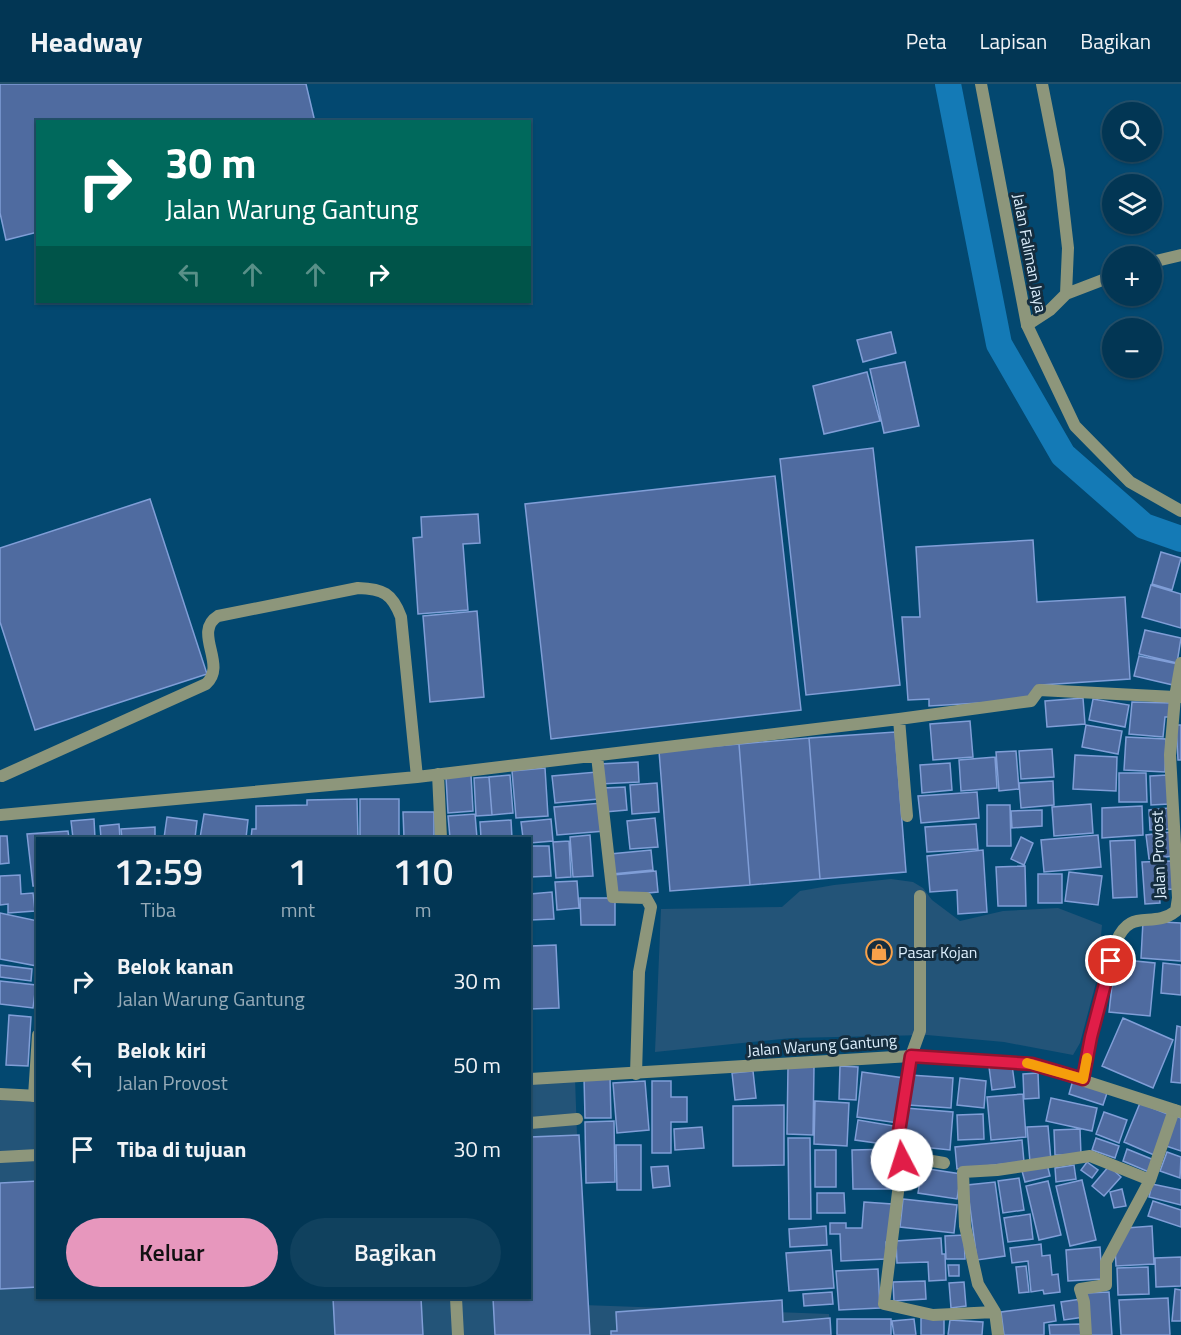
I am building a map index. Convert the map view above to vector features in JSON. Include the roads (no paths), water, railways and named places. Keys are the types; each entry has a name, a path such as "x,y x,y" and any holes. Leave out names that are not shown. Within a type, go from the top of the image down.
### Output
{"street":[{"name":"Jalan Faliman Jaya","path":"981,84 1027,325 1075,426 1130,482 1181,510"},
{"path":"1042,84 1059,170 1068,248 1066,294"},
{"path":"1162,260 1181,255"},
{"path":"1027,325 1050,310 1066,294 1102,280"},
{"path":"2,776 206,684 210,680 214,667 207,637 208,627 211,620 218,615 358,588 375,589 387,593 401,617 417,777"},
{"path":"0,815 417,777 597,756 1031,701 1039,690 1178,697 1181,663"},
{"name":"Jalan Provost","path":"1083,1079 1116,942 1122,929 1131,922 1168,918 1176,911 1178,898 1170,755 1178,697"},
{"path":"898,719 907,816"},
{"path":"597,756 613,897 646,898 651,907 639,972 636,1074"},
{"path":"438,774 441,837"},
{"path":"920,896 920,1030 911,1056 898,1138 902,1160 884,1304 933,1315 995,1312"},
{"name":"Jalan Warung Gantung","path":"531,1079 911,1056 1032,1064 1177,1111"},
{"path":"0,1094 36,1096"},
{"path":"1086,1335 1084,1302 1080,1289 1106,1285 1106,1262 1150,1180 1177,1111"},
{"path":"531,1123 577,1119"},
{"path":"0,1158 36,1155"},
{"path":"998,1335 995,1312 978,1284 965,1226 963,1172 997,1170 1090,1156 1150,1180"},
{"path":"902,1160 944,1163"},
{"path":"456,1299 458,1335"}],"waterway":[{"path":"948,84 999,344 1063,455 1144,526 1181,539"}],"place":[{"name":"Pasar Kojan","path":"879,952"}]}
